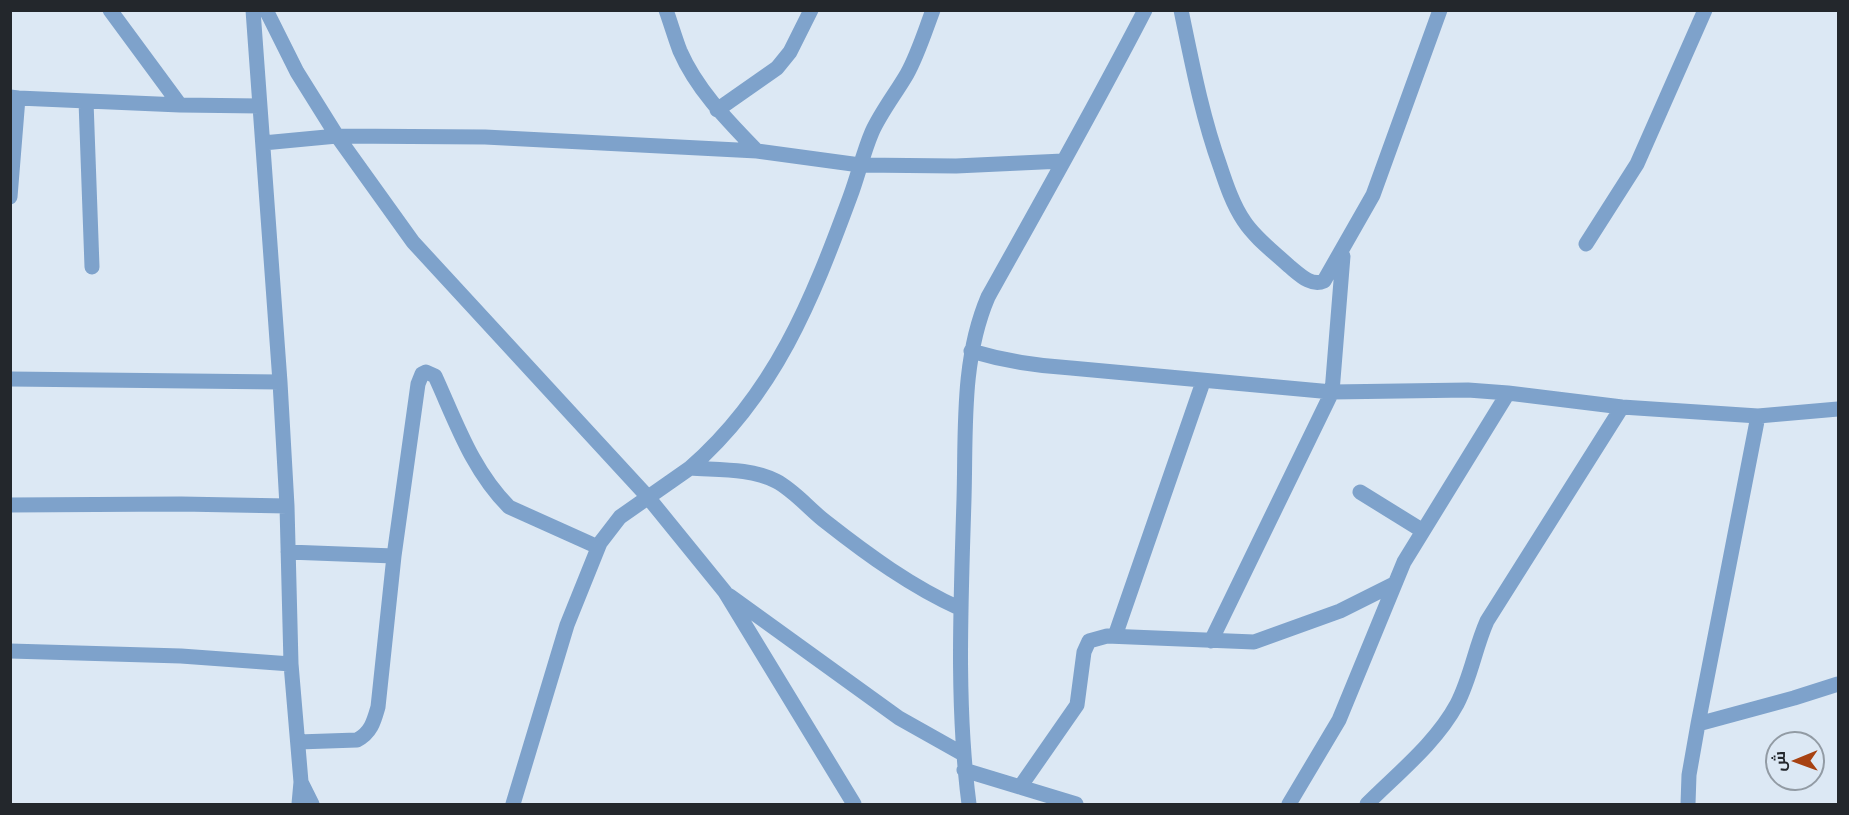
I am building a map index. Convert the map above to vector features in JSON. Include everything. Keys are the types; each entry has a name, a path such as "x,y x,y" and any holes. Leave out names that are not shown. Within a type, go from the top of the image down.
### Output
{"street":[{"path":"110,10 180,105"},
{"path":"253,10 280,382 287,506 291,664 301,782 299,804"},
{"path":"266,10 297,72 337,136 392,215 430,262 503,338 647,496 725,592 854,804"},
{"path":"666,10 681,52 697,82 717,110 757,152"},
{"path":"717,110 777,68 790,52 811,10"},
{"path":"513,804 567,625 598,548 620,517 690,468 716,444 752,400 784,352 823,266 872,133 909,70 933,10"},
{"path":"969,804 963,754 961,609 967,399 971,351 978,321 988,297 1113,73 1145,10"},
{"path":"1181,10 1209,135 1223,177 1242,219 1276,254 1314,283 1324,281 1373,195 1440,10"},
{"path":"1586,244 1637,164 1705,10"},
{"path":"10,197 14,98 260,106"},
{"path":"86,101 92,267"},
{"path":"263,144 337,136 485,137 757,152 860,165 956,166 1063,160"},
{"path":"1211,641 1332,392 1343,251"},
{"path":"971,351 1002,361 1037,366 1332,392 1468,390 1622,407 1758,416 1839,409"},
{"path":"298,742 357,740 365,736 375,720 394,556 418,384 422,374 426,372 435,376 478,468 509,507 598,548"},
{"path":"10,380 280,382"},
{"path":"1115,636 1203,382"},
{"path":"1290,804 1339,720 1404,562 1508,393"},
{"path":"1367,804 1434,736 1456,706 1471,672 1487,621 1622,407"},
{"path":"1688,804 1689,775 1698,724 1758,416"},
{"path":"690,468 738,472 776,481 824,521 886,567 924,591 961,609"},
{"path":"1360,492 1423,531"},
{"path":"10,505 287,506"},
{"path":"288,552 394,556"},
{"path":"1020,787 1077,705 1084,652 1089,642 1107,636 1240,643 1263,640 1340,611 1394,584"},
{"path":"725,592 898,718 963,754"},
{"path":"10,651 181,656 291,664"},
{"path":"1698,724 1839,684"},
{"path":"964,770 1076,804"},
{"path":"301,782 312,804"}]}
